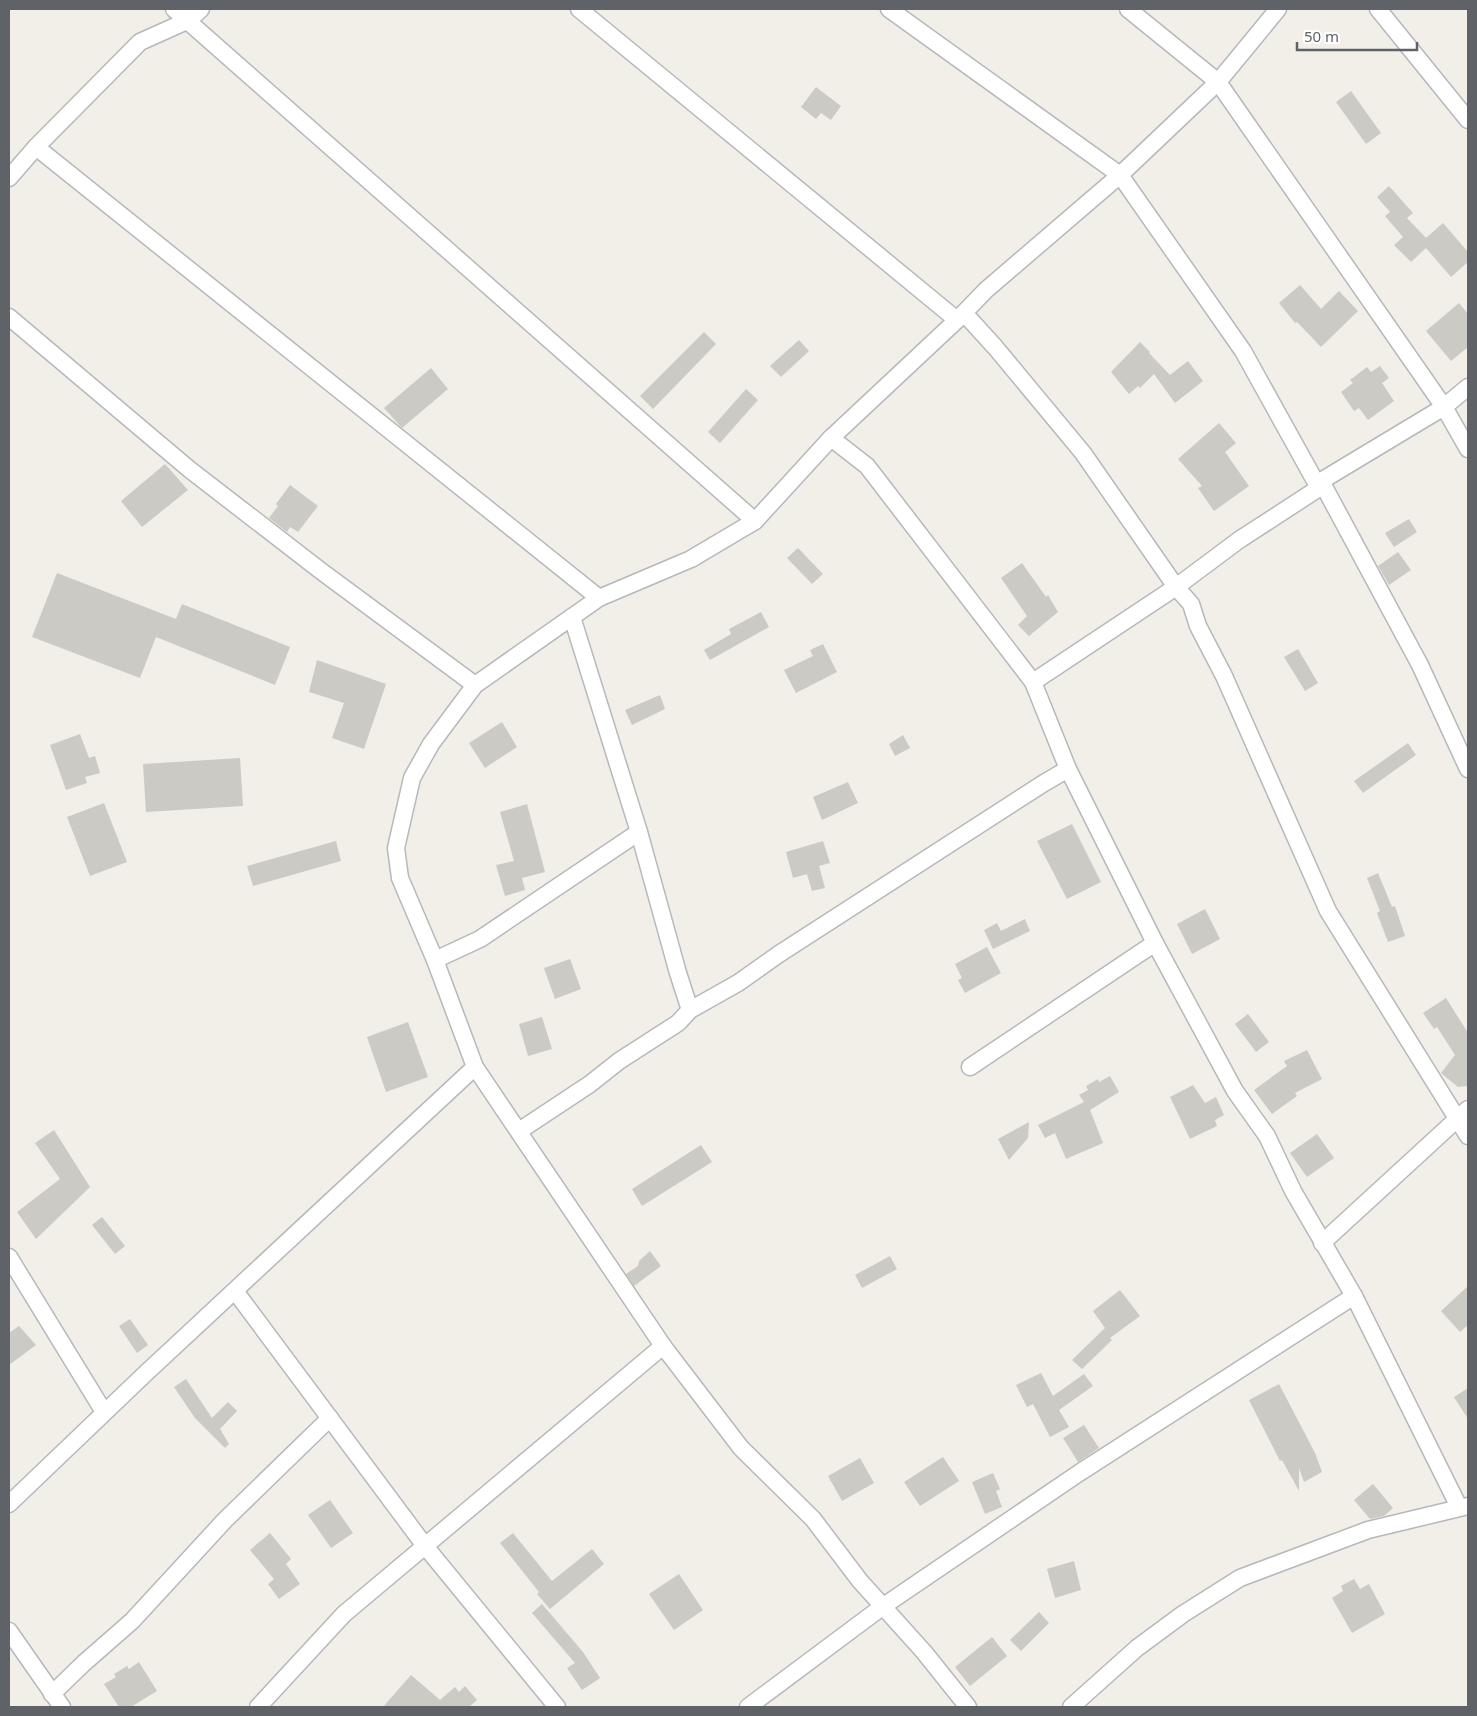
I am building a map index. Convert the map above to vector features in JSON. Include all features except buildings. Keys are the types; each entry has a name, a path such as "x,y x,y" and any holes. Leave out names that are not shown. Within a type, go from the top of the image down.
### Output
{"street":[{"path":"174,9 189,20 755,521"},
{"path":"9,178 36,147 140,42 189,20 201,9"},
{"path":"579,9 961,317 995,347 1083,453 1176,587 1191,604 1198,626 1224,676 1328,911 1463,1114 1468,1136"},
{"path":"889,9 1120,175 1243,351 1420,666 1468,769"},
{"path":"1128,9 1218,82 1444,407 1468,449"},
{"path":"968,1707 924,1652 860,1581 814,1519 740,1448 663,1346 474,1067 435,960 400,878 396,848 412,778 431,744 476,686 599,598 691,559 755,521 831,438 961,317 986,290 1120,175 1218,82 1278,9"},
{"path":"1378,9 1468,120"},
{"path":"36,147 599,598"},
{"path":"9,317 188,468 321,571 476,686"},
{"path":"1033,682 1176,587 1239,540 1320,485 1444,407 1468,387"},
{"path":"831,438 867,466 1033,682 1068,769 1155,943 1235,1091 1267,1136 1293,1191 1354,1296 1442,1470 1464,1507 1368,1530 1240,1578 1183,1614 1137,1648 1071,1707"},
{"path":"572,617 639,832 690,1010"},
{"path":"519,1131 678,1023 690,1010 750,976 779,954 1044,782 1068,769"},
{"path":"435,960 480,939 639,832"},
{"path":"970,1067 1155,943"},
{"path":"9,1504 104,1412 474,1067"},
{"path":"1322,1243 1463,1114"},
{"path":"9,1257 104,1412"},
{"path":"235,1291 425,1546 558,1707"},
{"path":"748,1707 882,1607 1079,1473 1354,1296"},
{"path":"258,1707 344,1614 663,1346"},
{"path":"52,1694 132,1621 225,1520 330,1418"},
{"path":"9,1631 62,1707"}]}
